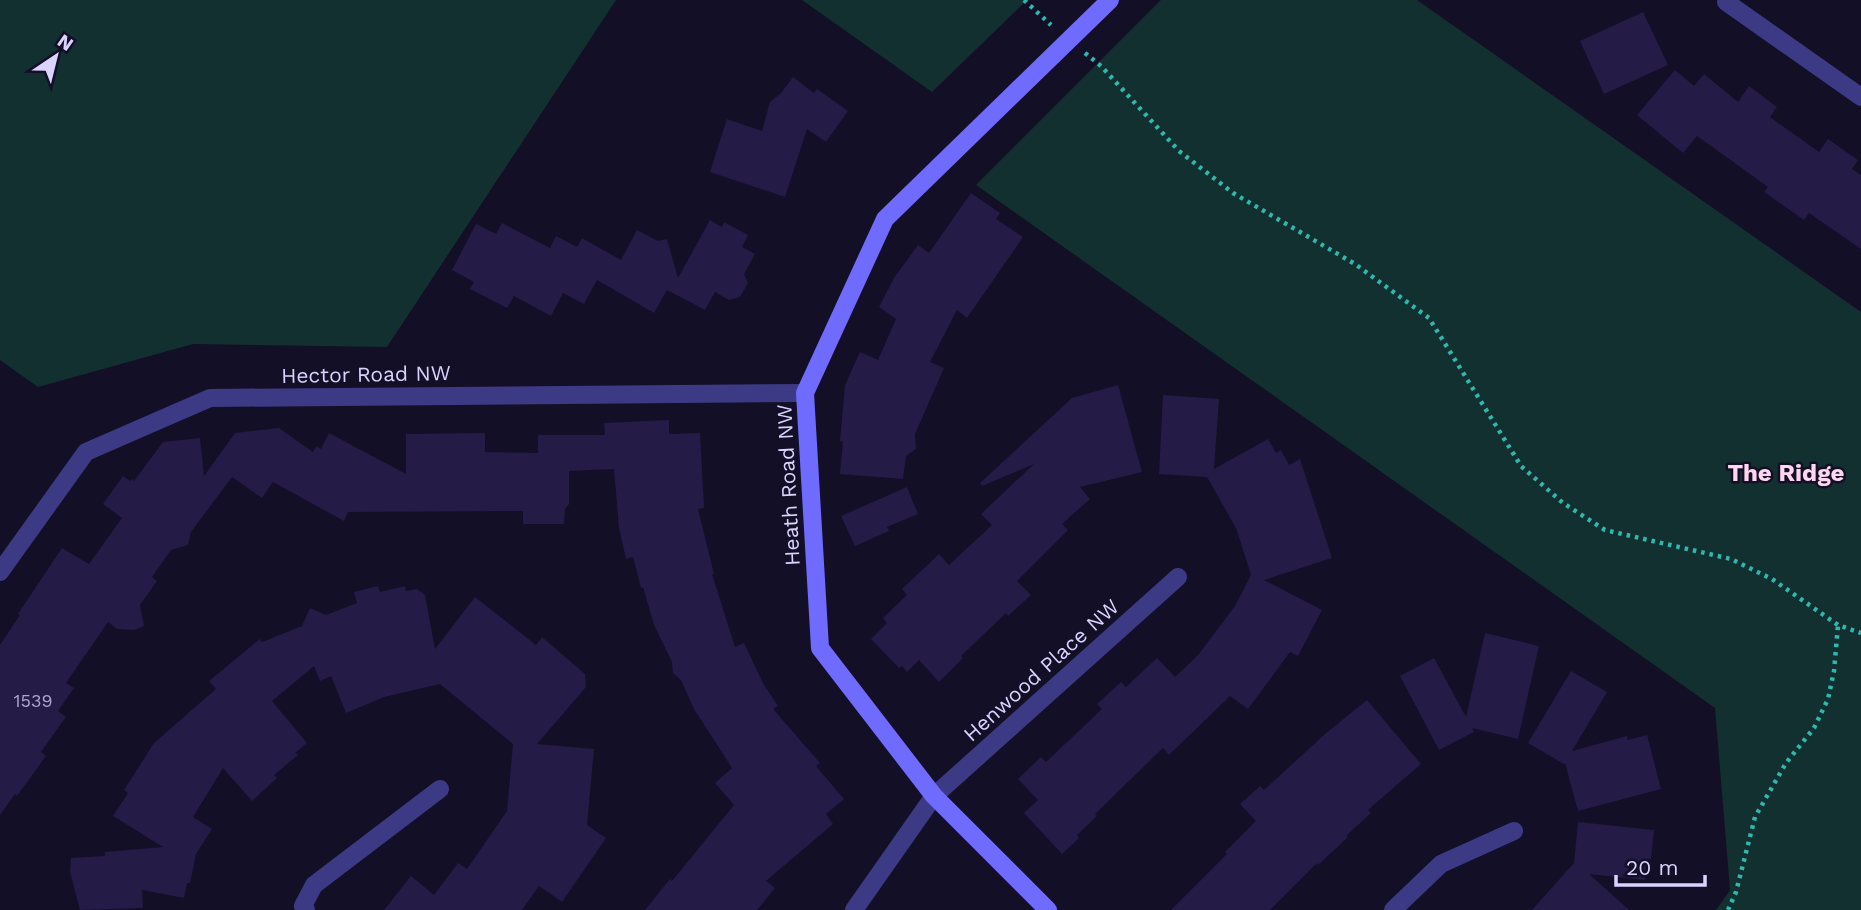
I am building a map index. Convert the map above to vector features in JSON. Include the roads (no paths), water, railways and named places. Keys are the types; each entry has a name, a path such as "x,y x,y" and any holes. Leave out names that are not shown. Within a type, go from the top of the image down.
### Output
{"street":[{"name":"Heath Road NW","path":"1048,910 934,796 820,648 805,393 886,219 1110,0"},
{"path":"1728,0 1726,2 1861,97"},
{"name":"Hector Road NW","path":"0,572 86,452 210,398 805,393"},
{"name":"Henwood Place NW","path":"854,910 934,796 1178,577"},
{"path":"306,910 303,906 314,885 440,789"},
{"path":"1393,910 1441,864 1514,831"}],"district":[{"name":"The Ridge","path":"1786,473"}]}
